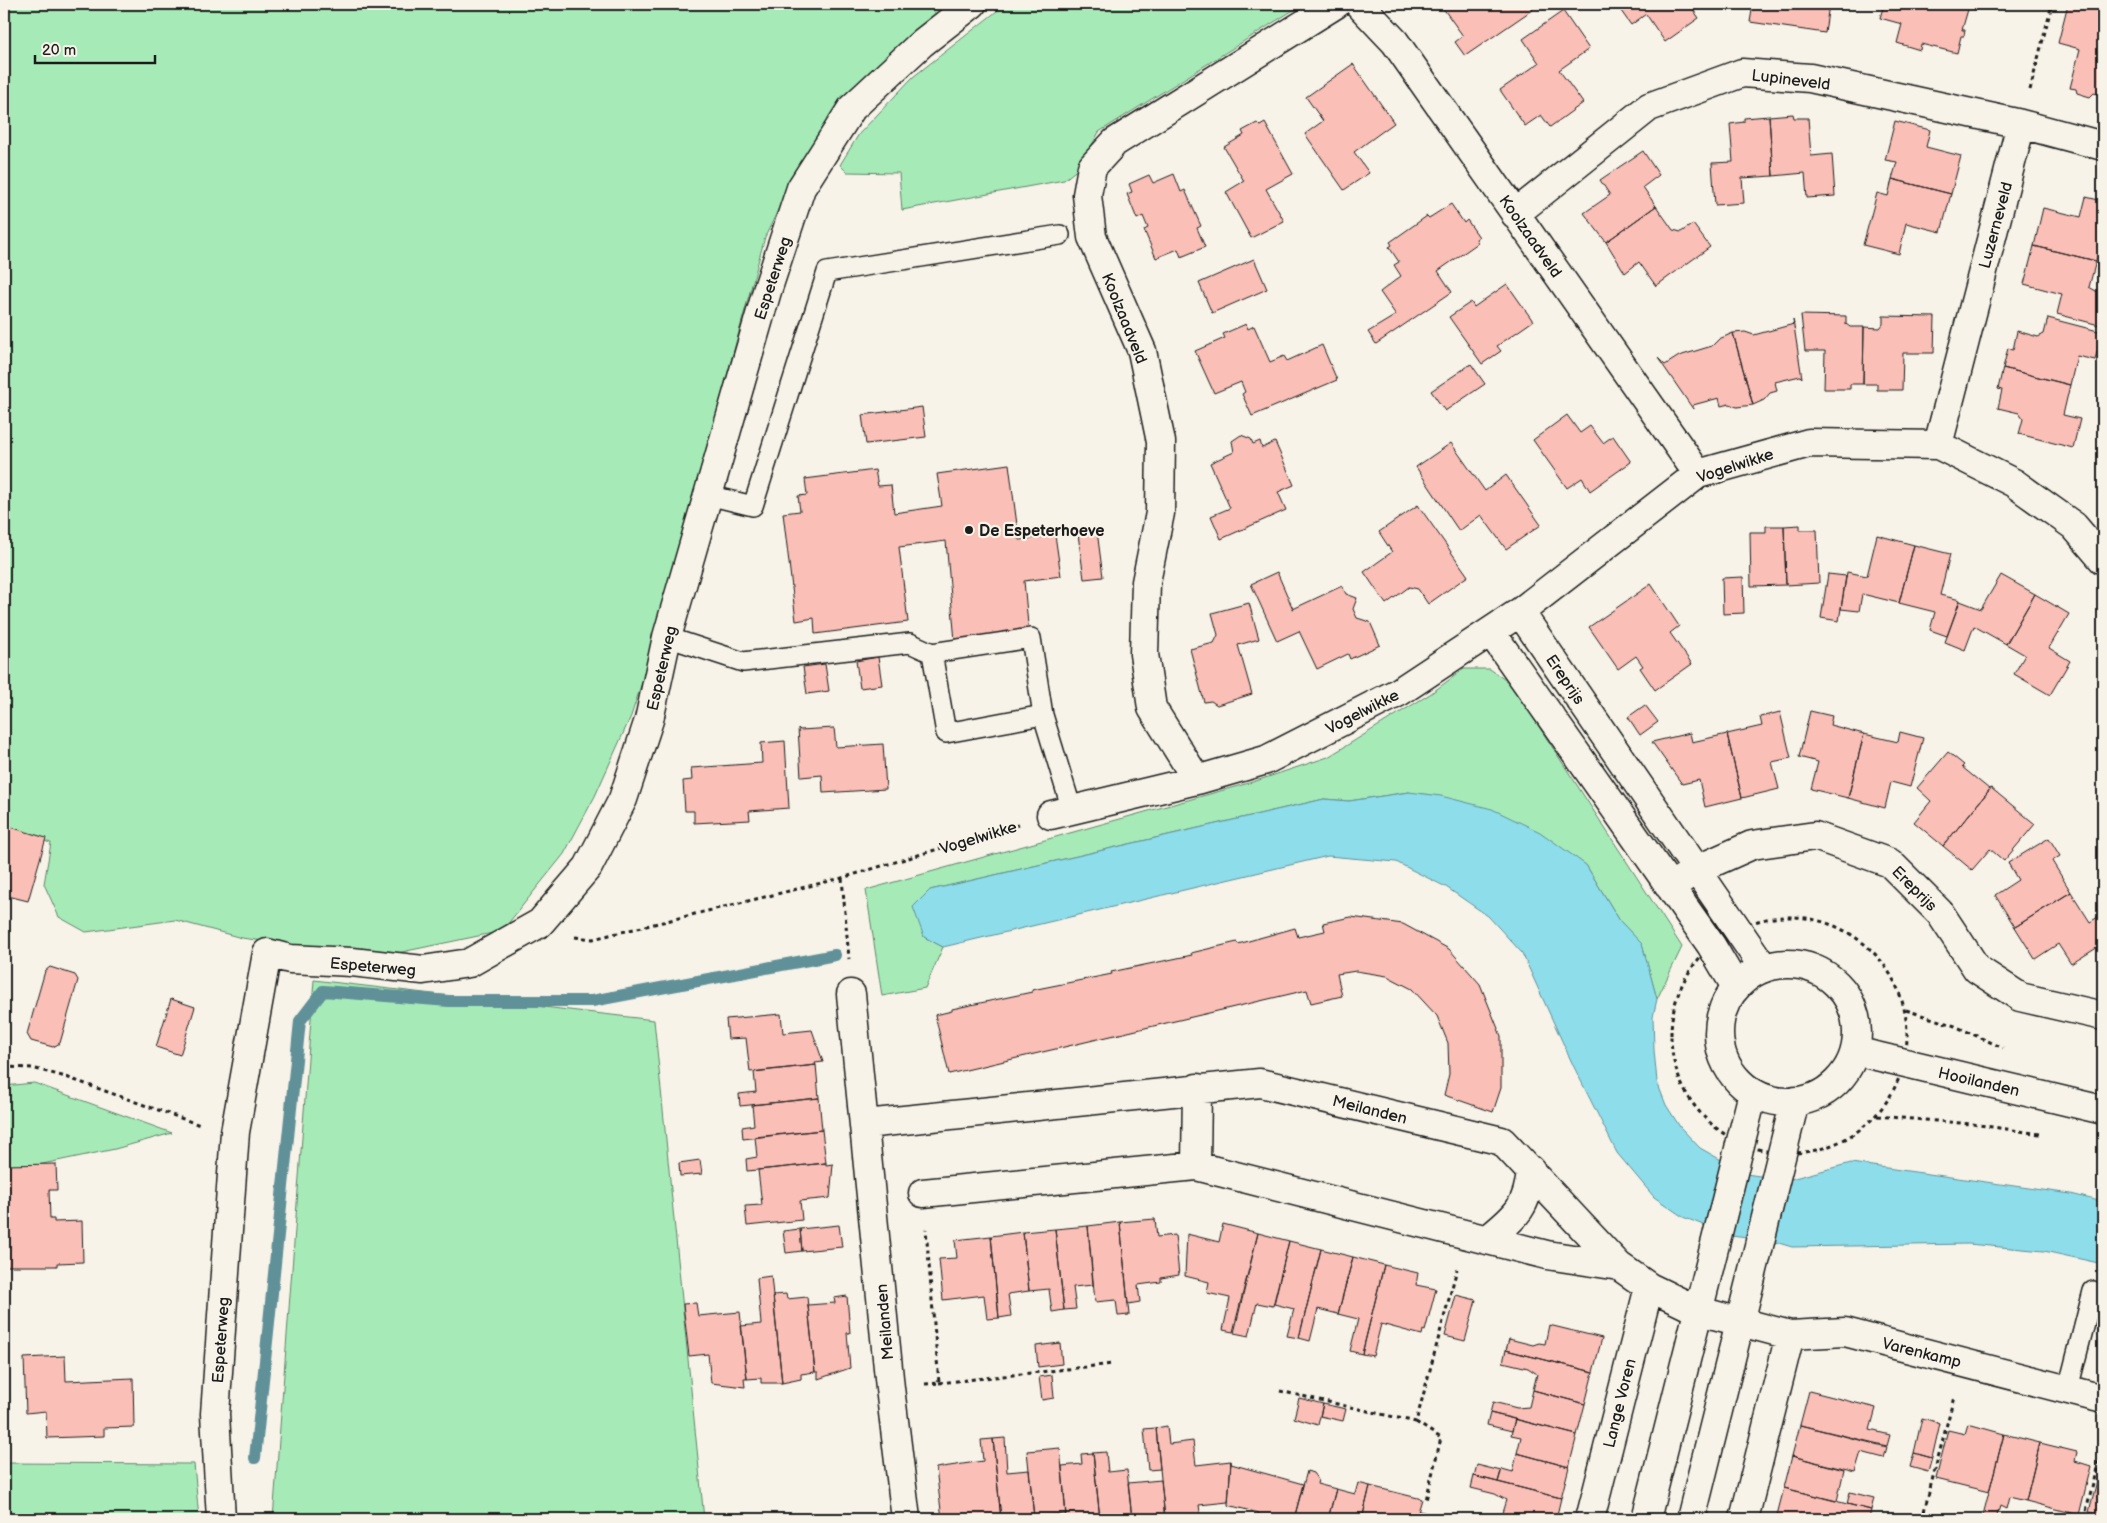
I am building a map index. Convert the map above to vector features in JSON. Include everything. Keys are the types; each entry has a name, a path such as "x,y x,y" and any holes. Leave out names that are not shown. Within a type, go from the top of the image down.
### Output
{"street":[{"name":"Espeterweg","path":"221,1519 216,1414 235,1132 267,953 290,959 352,962 423,970 469,963 540,923 588,867 623,799 649,720 667,637 767,291 801,188 852,108 922,43 972,4"},
{"name":"Koolzaadveld","path":"1197,780 1152,708 1144,654 1146,582 1160,513 1162,442 1142,351 1092,237 1087,195 1092,167 1115,142 1336,4"},
{"name":"Koolzaadveld","path":"1359,4 1395,42 1698,474"},
{"name":"Lupineveld","path":"1515,214 1649,107 1742,73 1810,78 2021,124 2103,146"},
{"name":"Luzerneveld","path":"1938,445 2021,124"},
{"name":"Vogelwikke","path":"1061,812 1197,780 1266,760 1399,692 1491,632 1520,612 1698,474 1809,443 1938,445 2014,483 2074,526 2103,560"},
{"name":"Ereprijs","path":"1520,612 1764,968"},
{"name":"Ereprijs","path":"1491,632 1711,945 1736,987"},
{"name":"Ereprijs","path":"1670,887 1696,870 1752,845 1815,836 1890,863 1940,913 1977,969 2020,997 2103,1016"},
{"path":"1785,964 1806,966 1831,980 1842,990 1853,1008 1857,1030 1855,1051 1847,1070 1833,1086 1815,1097 1795,1102 1773,1101 1753,1093 1738,1080 1726,1063 1719,1044 1719,1023 1725,1004 1736,987 1749,975 1764,968 1785,964"},
{"name":"Meilanden","path":"851,994 890,1388 906,1519"},
{"name":"Hooilanden","path":"1855,1051 2103,1110"},
{"name":"Meilanden","path":"865,1124 1197,1088 1260,1083 1502,1141 1619,1266 1649,1287 1698,1311"},
{"path":"1196,1166 1197,1088"},
{"path":"1646,1519 1753,1093"},
{"path":"1690,1519 1795,1102"},
{"name":"Meilanden","path":"923,1193 1196,1166 1547,1255 1619,1266"},
{"path":"1477,1237 1515,1218 1526,1198 1530,1170"},
{"name":"Lange Voren","path":"1590,1519 1649,1287"},
{"path":"1698,1311 1740,1321"},
{"name":"Varenkamp","path":"1740,1321 1790,1335 1845,1332 2103,1399"},
{"path":"1744,1519 1790,1335"}],"lane":[{"path":"708,495 753,506 827,272 1060,235"},
{"path":"667,637 743,662 910,643 932,653 1031,638 1061,812"},
{"path":"932,653 946,733 1043,715"},
{"path":"2068,1389 2093,1291"}],"path":[{"path":"2021,124 2052,4"},
{"name":"Vogelwikke","path":"540,923 566,936 593,939 842,878 1061,812"},
{"path":"842,878 851,994"},
{"path":"1771,917 1807,918 1841,928 1870,949 1893,976 1906,1010 1908,1036 1894,1091 1876,1116 1849,1138 1817,1151 1782,1154 1738,1154 1707,1122 1684,1090 1671,1052 1672,1013 1686,976 1711,945 1737,928 1771,917"},
{"path":"4,1067 32,1068 208,1127 235,1132"},
{"path":"1876,1116 1972,1124 2046,1134"},
{"path":"923,1193 939,1383"},
{"path":"1416,1422 1477,1237"},
{"path":"1922,1519 1963,1362"},
{"path":"890,1388 1112,1364"},
{"path":"1280,1391 1416,1422 1441,1438 1426,1500"},
{"path":"2084,1519 2103,1445"}],"green space":[{"path":"4,4 956,4 796,173 765,237 647,667 631,716 595,796 564,854 502,931 397,953 352,954 242,938 175,920 86,932 59,917 44,884 51,843 4,830"},
{"path":"1006,4 1303,4 1099,132 1079,168 1064,180 902,210 899,173 847,172 840,165 859,134 913,77"},
{"path":"1464,669 1490,669 1512,685 1682,947 1657,999 1642,945 1620,921 1586,865 1409,792 1349,801 1324,799 930,890 924,937 943,947 925,988 882,996 866,890 1256,781 1328,757 1430,694"},
{"path":"314,980 654,1020 704,1519 273,1519"},
{"path":"34,1083 172,1133 115,1149 4,1172 4,1086"},
{"path":"4,1463 194,1464 199,1519 4,1519"}],"water":[{"path":"1409,792 1441,796 1492,809 1540,832 1586,865 1620,921 1642,944 1657,999 1653,1017 1657,1082 1666,1105 1680,1127 1700,1148 1746,1174 1787,1180 1851,1163 2071,1194 2103,1202 2103,1264 2044,1251 1968,1244 1792,1247 1772,1241 1731,1236 1683,1217 1654,1197 1617,1153 1573,1065 1522,953 1488,916 1446,887 1396,862 1328,856 943,947 924,937 913,907 930,890 1324,799 1349,801"}],"building":[{"path":"1440,4 1528,4 1532,10 1465,56 1455,42 1463,36"},
{"path":"1558,4 1573,4 1563,11"},
{"path":"1616,4 1689,4 1699,18 1665,42 1646,14 1631,25"},
{"path":"1753,4 1829,4 1825,33 1750,22"},
{"path":"1884,4 1969,6 1962,30 1965,30 1964,36 1961,36 1957,53 1921,44 1920,50 1897,43 1902,24 1880,18"},
{"path":"2068,4 2079,4 2103,10 2100,35 2103,36 2103,96 2094,93 2090,97 2077,93 2076,89 2070,88 2080,49 2058,43"},
{"path":"1563,11 1589,49 1559,70 1583,103 1550,127 1541,115 1525,126 1500,90 1539,63 1523,39"},
{"path":"1353,64 1394,123 1354,152 1369,173 1344,190 1305,134 1323,121 1306,97"},
{"path":"1793,114 1794,118 1808,118 1811,156 1832,154 1835,196 1807,198 1805,173 1773,176 1769,116"},
{"path":"1769,116 1773,176 1742,178 1744,203 1715,205 1712,163 1733,162 1730,124 1744,122 1744,118"},
{"path":"1895,121 1930,130 1926,147 1961,156 1951,194 1892,179 1897,162 1885,160"},
{"path":"1257,123 1260,126 1265,123 1293,174 1266,189 1284,221 1251,238 1226,192 1244,181 1224,147 1244,135 1242,131"},
{"path":"1643,151 1659,175 1643,187 1656,206 1606,242 1584,213 1610,195 1600,180"},
{"path":"1174,174 1181,192 1185,190 1201,226 1197,228 1205,247 1181,257 1178,249 1156,258 1144,230 1148,228 1143,216 1137,219 1127,194 1132,192 1129,184 1149,175 1153,183"},
{"path":"1892,179 1951,194 1941,232 1906,223 1899,254 1863,245 1877,193 1888,196"},
{"path":"2086,197 2103,201 2103,237 2096,261 2034,246 2043,208 2081,217"},
{"path":"1451,204 1464,223 1467,220 1479,237 1476,239 1478,243 1438,271 1452,292 1376,344 1368,332 1396,315 1380,292 1401,276 1394,265 1399,262 1389,247 1392,245 1390,242 1427,216 1429,218"},
{"path":"1656,206 1673,230 1681,232 1693,224 1710,247 1656,286 1639,262 1625,273 1606,242"},
{"path":"2034,246 2096,261 2089,287 2103,295 2103,326 2057,314 2062,294 2024,284"},
{"path":"1254,259 1267,289 1212,313 1199,283"},
{"path":"1507,284 1533,321 1497,346 1501,351 1482,364 1449,317 1471,302 1474,307"},
{"path":"1801,315 1846,316 1846,324 1850,327 1864,327 1863,384 1850,384 1850,389 1824,389 1825,351 1805,351"},
{"path":"1883,316 1935,317 1934,353 1903,353 1902,390 1877,390 1877,384 1863,384 1864,327 1880,328 1883,324"},
{"path":"2048,318 2102,332 2095,360 2077,356 2070,385 2003,368 2008,348 2013,350 2017,331 2038,337 2044,334"},
{"path":"1246,324 1248,329 1254,326 1270,362 1284,356 1287,361 1322,345 1337,380 1252,416 1242,394 1245,392 1241,382 1214,393 1195,351 1225,338 1223,334"},
{"path":"1794,324 1802,378 1800,376 1775,382 1777,391 1770,393 1764,400 1753,405 1733,333 1745,332 1754,335"},
{"path":"1733,333 1753,405 1737,407 1729,404 1721,406 1719,398 1693,405 1693,409 1658,358 1665,365 1679,356 1712,346 1719,339"},
{"path":"1471,364 1485,384 1445,411 1431,391"},
{"path":"2003,368 2070,385 2063,415 2080,419 2073,448 2019,434 2023,419 2019,413 1998,408 2002,390 1998,389"},
{"path":"922,407 926,437 866,444 862,415"},
{"path":"1567,415 1580,433 1590,426 1603,443 1613,436 1631,462 1590,491 1582,478 1567,488 1533,440"},
{"path":"1241,435 1251,439 1253,444 1260,441 1262,448 1275,442 1294,485 1278,492 1286,510 1221,539 1211,516 1230,508 1210,463 1234,452 1232,441"},
{"path":"1451,443 1485,491 1506,475 1541,525 1506,549 1481,515 1459,531 1416,467"},
{"path":"1009,464 1019,540 1055,535 1061,576 1024,581 1029,636 955,641 946,541 899,547 908,622 815,634 814,618 796,621 783,513 800,511 798,496 807,495 805,479 875,470 878,486 891,485 894,513 942,506 937,474"},
{"path":"1418,505 1468,576 1428,604 1418,589 1409,587 1386,604 1364,572 1392,552 1379,532"},
{"path":"1800,525 1800,530 1817,530 1819,583 1786,585 1784,526"},
{"path":"1766,526 1784,526 1786,585 1751,586 1750,532 1766,532"},
{"path":"1097,531 1103,577 1084,579 1078,534"},
{"path":"1877,535 1914,545 1899,603 1862,594 1859,611 1841,609 1847,572 1867,576"},
{"path":"1914,545 1950,554 1940,595 1960,600 1947,636 1930,630 1935,612 1899,603"},
{"path":"1277,572 1293,609 1342,586 1346,594 1357,598 1353,609 1357,618 1370,622 1380,645 1350,659 1348,654 1317,669 1299,631 1277,641 1251,584"},
{"path":"1828,574 1846,576 1839,621 1821,618"},
{"path":"2001,575 2035,594 2006,644 1974,626 1965,650 1945,642 1960,601 1981,609"},
{"path":"1743,577 1744,613 1723,614 1722,578"},
{"path":"1651,584 1679,626 1670,633 1692,664 1655,690 1640,668 1643,666 1636,656 1618,669 1589,627"},
{"path":"2035,594 2069,614 2049,648 2070,661 2050,695 2014,674 2025,655 2006,644"},
{"path":"1249,603 1259,639 1238,645 1252,694 1217,705 1211,701 1204,702 1190,649 1214,643 1218,635 1212,613"},
{"path":"878,657 882,685 860,688 856,661"},
{"path":"825,664 829,691 807,694 803,667"},
{"path":"1645,705 1658,722 1640,735 1628,717"},
{"path":"1810,711 1832,716 1830,725 1864,734 1848,798 1811,789 1818,762 1799,757"},
{"path":"1780,712 1791,758 1772,762 1779,789 1742,798 1727,734 1762,726 1760,717"},
{"path":"798,728 800,730 834,728 836,747 883,744 886,789 823,793 822,775 801,777"},
{"path":"1900,732 1923,738 1910,787 1891,782 1885,808 1848,798 1864,734 1898,742"},
{"path":"1690,733 1692,742 1727,734 1742,798 1705,807 1699,780 1682,784 1652,742"},
{"path":"785,741 789,808 749,811 750,820 694,823 694,811 685,811 683,781 692,780 691,768 762,763 761,743"},
{"path":"1948,752 1964,765 1962,767 1989,789 1991,788 1943,846 1914,822 1931,801 1917,788"},
{"path":"1991,788 2035,824 2004,861 1990,849 1972,870 1943,846"},
{"path":"4,825 46,838 28,901 4,895"},
{"path":"2049,838 2060,856 2052,861 2071,892 2015,927 1995,895 2018,880 2008,863"},
{"path":"2071,892 2090,922 2098,917 2103,926 2103,944 2071,964 2058,944 2035,959 2015,927"},
{"path":"1351,917 1403,924 1449,949 1480,984 1501,1036 1501,1088 1493,1112 1444,1095 1449,1074 1448,1043 1437,1016 1412,989 1387,976 1356,971 1337,974 1342,996 1311,1003 1307,990 949,1074 935,1015 952,1011 952,1009 1032,992 1032,990 1112,974 1111,972 1192,955 1191,953 1237,942 1238,944 1295,928 1298,937 1325,931 1323,923"},
{"path":"50,967 75,975 78,980 60,1043 53,1047 31,1041 27,1034 45,971"},
{"path":"171,999 195,1007 180,1055 156,1047"},
{"path":"781,1014 783,1033 812,1030 823,1062 815,1063 816,1065 750,1072 746,1038 728,1039 726,1019"},
{"path":"816,1065 819,1098 740,1106 739,1094 756,1092 754,1072"},
{"path":"819,1098 822,1130 743,1139 742,1127 754,1125 752,1105"},
{"path":"822,1130 826,1163 747,1171 746,1159 757,1157 755,1137"},
{"path":"700,1160 702,1174 680,1176 679,1163"},
{"path":"826,1163 826,1165 833,1164 830,1198 800,1201 802,1220 747,1226 745,1206 762,1205 758,1170"},
{"path":"56,1164 57,1190 49,1190 50,1219 54,1219 54,1222 82,1221 83,1262 57,1263 57,1266 6,1266 5,1220 10,1220 9,1206 4,1206 4,1165"},
{"path":"1155,1219 1157,1237 1175,1235 1179,1275 1161,1278 1161,1282 1138,1285 1140,1302 1128,1304 1120,1222"},
{"path":"1120,1222 1129,1315 1118,1316 1116,1300 1095,1302 1088,1226"},
{"path":"1223,1224 1258,1233 1233,1332 1223,1330 1230,1298 1207,1293 1209,1282 1185,1276 1187,1234 1219,1242"},
{"path":"839,1225 842,1247 802,1251 800,1229"},
{"path":"1088,1226 1093,1285 1073,1287 1076,1309 1064,1310 1055,1229"},
{"path":"800,1229 802,1251 786,1253 783,1231"},
{"path":"1055,1229 1064,1310 1052,1312 1049,1289 1029,1291 1023,1232"},
{"path":"1023,1232 1029,1291 1008,1294 1011,1316 999,1318 991,1236"},
{"path":"1258,1233 1289,1241 1273,1306 1257,1303 1249,1336 1234,1333"},
{"path":"991,1236 999,1318 987,1319 984,1295 943,1300 939,1259 957,1258 955,1240"},
{"path":"1289,1241 1321,1249 1299,1338 1287,1336 1294,1309 1274,1304"},
{"path":"1321,1249 1353,1257 1338,1314 1318,1309 1310,1341 1299,1338"},
{"path":"1353,1257 1384,1265 1362,1354 1350,1351 1358,1319 1338,1314"},
{"path":"1384,1265 1418,1273 1416,1285 1436,1289 1425,1331 1423,1330 1422,1335 1381,1324 1373,1356 1362,1354"},
{"path":"771,1276 782,1383 761,1383 761,1378 747,1379 741,1326 761,1324 757,1278"},
{"path":"786,1294 787,1299 807,1297 815,1372 801,1374 801,1379 782,1383 773,1295"},
{"path":"1456,1295 1476,1300 1465,1341 1445,1336"},
{"path":"847,1296 850,1333 847,1333 850,1368 818,1379 818,1372 815,1372 808,1305 835,1303 834,1298"},
{"path":"696,1303 698,1316 740,1312 747,1379 744,1379 745,1387 711,1383 708,1354 689,1356 683,1304"},
{"path":"1549,1325 1602,1338 1593,1372 1506,1350 1509,1339 1533,1345 1545,1344"},
{"path":"1060,1343 1062,1364 1038,1367 1036,1346"},
{"path":"1506,1350 1593,1372 1585,1404 1533,1390 1537,1374 1528,1368 1503,1362"},
{"path":"65,1356 66,1381 133,1378 134,1427 104,1428 104,1436 47,1438 46,1411 26,1413 24,1358"},
{"path":"1052,1375 1054,1398 1042,1400 1039,1377"},
{"path":"1533,1390 1585,1404 1577,1435 1490,1413 1493,1402 1517,1408 1529,1407"},
{"path":"1809,1391 1876,1408 1870,1430 1890,1435 1887,1446 1800,1425"},
{"path":"1299,1398 1323,1404 1318,1425 1294,1418"},
{"path":"1323,1404 1346,1409 1343,1421 1320,1416"},
{"path":"1490,1413 1515,1419 1512,1431 1487,1425"},
{"path":"1922,1418 1940,1423 1932,1458 1914,1453"},
{"path":"1515,1419 1577,1435 1569,1467 1517,1453 1521,1437 1511,1435"},
{"path":"1968,1424 2004,1434 1989,1492 1936,1479 1948,1430 1965,1434"},
{"path":"1800,1425 1887,1447 1884,1458 1861,1452 1855,1472 1792,1456"},
{"path":"1167,1426 1169,1444 1193,1441 1196,1465 1231,1461 1228,1502 1199,1505 1201,1519 1165,1519 1156,1428"},
{"path":"1156,1428 1160,1469 1148,1470 1144,1429"},
{"path":"2004,1434 2040,1443 2026,1501 2009,1497 2006,1509 2000,1506 1996,1519 1982,1519"},
{"path":"1005,1438 1007,1472 1029,1470 1034,1517 1001,1519 993,1439"},
{"path":"993,1439 1001,1519 966,1519 966,1517 942,1519 936,1468 983,1461 981,1440"},
{"path":"2040,1443 2077,1452 2075,1461 2091,1466 2079,1515 2026,1501"},
{"path":"1060,1448 1066,1514 1034,1517 1027,1451"},
{"path":"1106,1452 1108,1472 1127,1470 1132,1519 1100,1519 1093,1453"},
{"path":"1093,1453 1100,1519 1066,1519 1062,1466 1082,1464 1081,1454"},
{"path":"1517,1453 1569,1467 1561,1498 1498,1482 1502,1469 1513,1472"},
{"path":"1914,1453 1932,1458 1928,1472 1910,1467"},
{"path":"1792,1456 1844,1470 1837,1501 1784,1488"},
{"path":"1231,1461 1231,1464 1303,1484 1294,1519 1258,1519 1259,1513 1228,1505"},
{"path":"1477,1465 1501,1471 1498,1482 1474,1476"},
{"path":"1307,1471 1313,1473 1318,1480 1317,1484 1336,1489 1328,1519 1294,1519"},
{"path":"2100,1471 2103,1472 2103,1516 2089,1512"},
{"path":"1474,1476 1561,1498 1556,1519 1512,1519 1501,1516 1506,1500 1495,1494 1471,1488"},
{"path":"1161,1480 1165,1519 1132,1519 1128,1483"},
{"path":"1358,1483 1370,1486 1362,1519 1328,1519 1336,1489 1355,1494"},
{"path":"1370,1486 1422,1499 1416,1519 1362,1519"},
{"path":"1784,1488 1871,1510 1869,1519 1846,1515 1845,1519 1833,1516 1832,1519 1776,1519"},
{"path":"1850,1492 1874,1498 1871,1510 1847,1504"},
{"path":"1419,1511 1436,1515 1435,1519 1416,1519"}],"waterway":[{"path":"255,1458 300,1021 323,991 449,1001 592,1001 835,955"}],"place":[{"name":"De Espeterhoeve","path":"969,530"}]}
